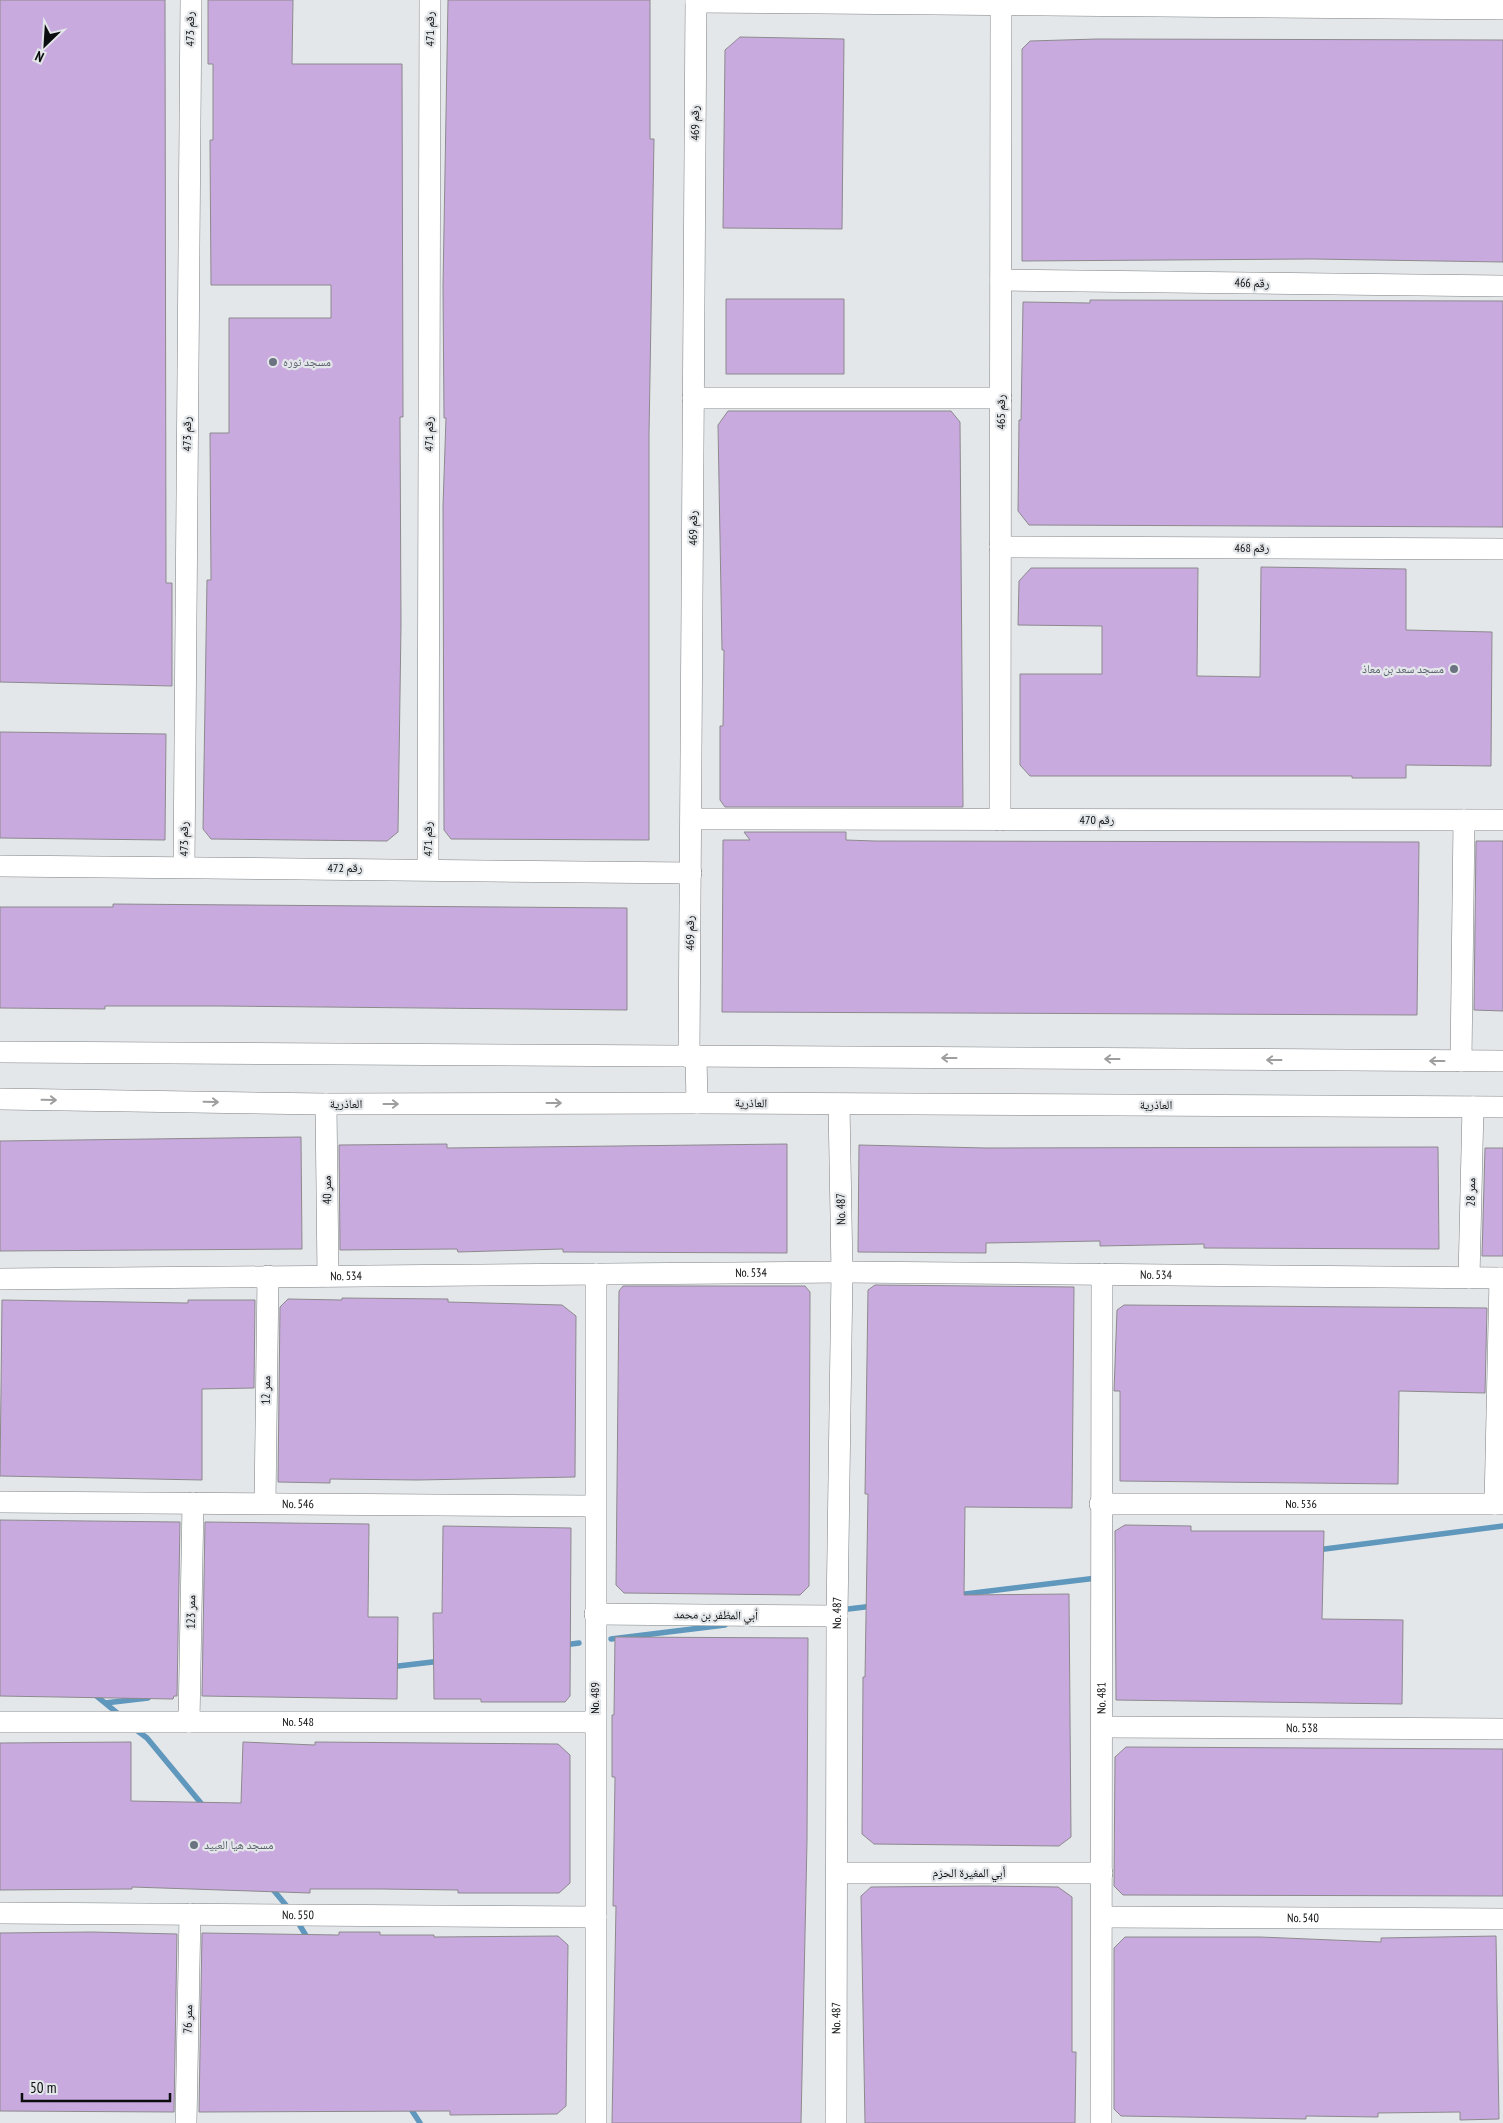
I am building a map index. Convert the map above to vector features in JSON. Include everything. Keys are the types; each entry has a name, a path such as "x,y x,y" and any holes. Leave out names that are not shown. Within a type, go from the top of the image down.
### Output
{"street":[{"name":"رقم 473","path":"184,867 191,0"},
{"name":"رقم 471","path":"428,869 430,0"},
{"path":"696,1 1001,5 1090,3 1503,9"},
{"name":"رقم 469","path":"696,1 691,872 693,1057 698,1103"},
{"name":"رقم 465","path":"1000,820 1001,5"},
{"name":"رقم 466","path":"1001,280 1503,286"},
{"path":"693,398 1001,398"},
{"name":"رقم 468","path":"1000,547 1503,549"},
{"name":"رقم 470","path":"691,819 1503,820"},
{"path":"1461,1061 1464,820"},
{"name":"رقم 472","path":"0,866 691,872"},
{"path":"0,1052 1503,1061"},
{"name":"العاذرية","path":"0,1100 326,1104 698,1103 1503,1107"},
{"name":"ممر 40","path":"326,1104 328,1276"},
{"name":"No. 487","path":"836,2123 838,1616 842,1272 838,1104"},
{"name":"ممر 28","path":"1468,1278 1472,1107"},
{"name":"No. 534","path":"0,1279 842,1272 1502,1278"},
{"name":"No. 489","path":"596,1274 596,2123"},
{"name":"No. 481","path":"1101,2123 1102,1727 1100,1504 1102,1274"},
{"name":"ممر 12","path":"264,1503 268,1276"},
{"path":"1499,1504 1502,1278"},
{"name":"No. 546","path":"0,1502 595,1506"},
{"name":"ممر 123","path":"189,1722 193,1503"},
{"name":"No. 536","path":"1100,1504 1499,1504"},
{"name":"أبي المظفر بن محمد","path":"595,1614 838,1616"},
{"name":"No. 548","path":"0,1722 596,1722"},
{"name":"No. 538","path":"1102,1727 1503,1729"},
{"name":"أبي المغيرة الحزم","path":"837,1873 1102,1873"},
{"name":"No. 550","path":"0,1913 596,1917"},
{"name":"ممر 76","path":"186,2123 190,1914"},
{"name":"No. 540","path":"1102,1917 1503,1919"}],"building":[{"path":"0,0 165,0 166,583 172,583 172,686 0,682"},
{"path":"208,0 293,0 292,64 402,64 403,417 400,417 401,625 398,832 387,841 211,839 203,829 207,580 211,580 210,433 229,433 229,318 331,318 331,285 211,285 210,140 213,140 213,64 208,64"},
{"path":"448,0 650,0 650,139 654,139 649,435 649,840 451,839 444,830 443,506 446,418 444,418 443,286"},
{"path":"740,37 844,39 842,229 723,228 725,50"},
{"path":"1097,39 1503,40 1503,262 1312,259 1022,261 1022,49 1030,41"},
{"path":"726,299 844,299 844,374 726,374"},
{"path":"1090,300 1503,301 1503,527 1029,525 1018,511 1023,302 1090,303"},
{"path":"728,411 951,411 960,422 963,807 725,807 720,800 720,726 723,726 724,650 722,650 718,425"},
{"path":"1261,567 1406,569 1406,630 1492,632 1491,766 1406,765 1406,778 1352,778 1352,776 1030,776 1020,765 1020,674 1102,674 1102,626 1018,625 1019,581 1031,568 1198,568 1197,676 1260,677"},
{"path":"0,732 166,734 165,840 0,838"},
{"path":"744,832 846,832 846,840 875,841 1419,842 1417,1015 722,1012 723,840 750,840"},
{"path":"1476,841 1503,841 1503,1011 1474,1010"},
{"path":"113,904 627,908 627,1010 219,1006 105,1006 105,1009 0,1008 0,907 113,907"},
{"path":"301,1137 302,1249 0,1251 0,1141"},
{"path":"447,1144 447,1148 787,1144 787,1253 563,1252 563,1249 458,1252 457,1249 340,1250 339,1145"},
{"path":"859,1145 986,1148 1438,1147 1439,1249 1204,1248 1204,1244 1100,1246 1100,1241 986,1243 986,1253 858,1252"},
{"path":"1485,1148 1503,1148 1503,1256 1482,1256"},
{"path":"875,1285 1074,1287 1072,1508 965,1507 964,1595 1069,1594 1071,1837 1059,1846 874,1844 862,1834 863,1677 865,1677 868,1494 865,1494 868,1290"},
{"path":"623,1286 805,1286 810,1292 809,1586 800,1595 624,1593 616,1585 619,1291"},
{"path":"342,1298 448,1299 448,1302 562,1305 576,1316 575,1477 418,1480 330,1479 330,1483 278,1482 280,1307 288,1299 342,1300"},
{"path":"2,1300 188,1303 188,1300 255,1300 254,1388 202,1389 202,1480 0,1476"},
{"path":"1124,1305 1487,1308 1485,1393 1399,1391 1398,1484 1120,1481 1120,1391 1114,1391 1117,1310"},
{"path":"0,1520 180,1522 177,1696 174,1696 173,1699 0,1696"},
{"path":"205,1522 369,1524 368,1617 398,1617 397,1699 202,1696"},
{"path":"1125,1525 1191,1526 1191,1531 1324,1531 1322,1619 1403,1620 1402,1704 1116,1700 1115,1531"},
{"path":"443,1526 571,1528 570,1696 565,1702 481,1702 481,1699 434,1699 433,1613 442,1613"},
{"path":"615,1637 808,1638 807,1841 801,2123 612,2123 616,1906 613,1906 615,1777 612,1777"},
{"path":"131,1742 131,1801 241,1803 243,1742 315,1745 315,1742 558,1744 570,1755 570,1883 559,1893 458,1893 458,1890 310,1889 310,1893 132,1887 132,1889 0,1890 0,1743"},
{"path":"1126,1747 1503,1749 1503,1896 1123,1895 1114,1886 1115,1757"},
{"path":"871,1887 1058,1887 1072,1897 1072,2052 1076,2052 1075,2123 865,2123 861,1896"},
{"path":"92,1932 177,1934 174,2112 0,2111 0,1933"},
{"path":"339,1932 380,1932 380,1935 434,1935 434,1937 558,1936 568,1945 566,2106 557,2114 450,2115 450,2111 199,2112 202,1933 339,1935"},
{"path":"1496,1936 1499,2119 1460,2120 1460,2112 1378,2113 1378,2117 1306,2116 1306,2119 1121,2116 1114,2109 1114,1948 1125,1937 1260,1937 1381,1942 1381,1938"}],"waterway":[{"path":"1317,1550 1503,1526"},
{"path":"957,1595 1097,1578"},
{"path":"840,1610 873,1606"},
{"path":"611,1639 725,1625"},
{"path":"564,1645 579,1643"},
{"path":"390,1667 441,1661"},
{"path":"93,1693 121,1716"},
{"path":"105,1703 148,1698"},
{"path":"135,1729 147,1738 205,1808"},
{"path":"270,1886 290,1910"},
{"path":"296,1919 308,1939"},
{"path":"409,2106 420,2123"}],"place":[{"name":"مسجد نوره","path":"273,362"},
{"name":"مسجد سعد بن معاذ","path":"1454,669"},
{"name":"مسجد هيا العبيد","path":"194,1845"}]}
